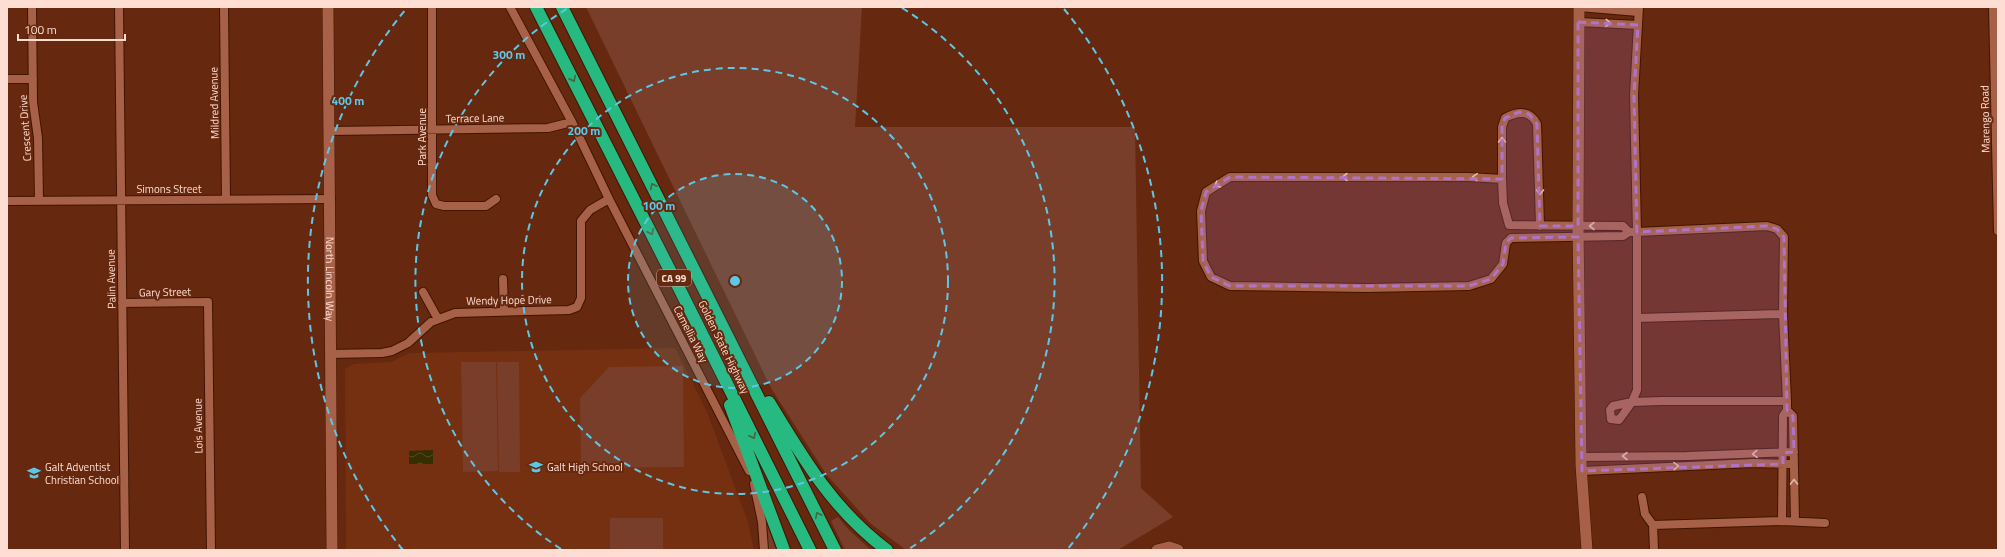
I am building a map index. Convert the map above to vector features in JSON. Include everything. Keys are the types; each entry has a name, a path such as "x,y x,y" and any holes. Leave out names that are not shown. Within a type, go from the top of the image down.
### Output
{"highway":[{"path":"531,7 560,55"},
{"name":"Golden State Highway","path":"536,7 810,550"},
{"name":"Golden State Highway","path":"562,7 836,550"},
{"path":"571,7 599,79"},
{"path":"718,317 813,473 847,516 864,533 887,550"},
{"path":"708,346 784,550"}],"street":[{"name":"Crescent Drive","path":"32,7 34,114 38,138 39,200"},
{"name":"Palin Avenue","path":"119,7 125,550"},
{"name":"Mildred Avenue","path":"224,7 226,199"},
{"name":"North Lincoln Way","path":"328,7 331,199 330,354 332,550"},
{"name":"Park Avenue","path":"432,7 434,130 432,196 436,204 444,206 486,206 496,199"},
{"name":"Camellia Way","path":"510,7 572,122 609,199 750,472 760,507 764,550"},
{"path":"1587,550 1581,457 1578,237 1579,7 1639,10 1634,95 1633,232 1637,318 1637,390 1632,402 1662,401 1787,406"},
{"name":"Marengo Road","path":"1993,7 1998,231"},
{"path":"1578,22 1638,25"},
{"name":"Crescent Drive","path":"7,79 33,79"},
{"path":"1540,226 1537,124 1534,117 1529,114 1519,112 1505,118 1502,127 1502,203 1509,225 1540,226 1623,226 1633,232"},
{"name":"Terrace Lane","path":"330,131 548,128 572,122"},
{"path":"1502,180 1470,177 1230,177 1206,192 1201,211 1203,261 1211,277 1230,286 1366,288 1470,286 1491,279 1503,264 1506,243 1511,238 1623,236 1633,232 1767,226 1777,230 1784,237 1783,314 1787,406 1783,416 1782,521"},
{"name":"Simons Street","path":"7,201 331,199"},
{"name":"Wendy Hope Drive","path":"330,354 382,353 392,351 408,343 424,328 438,319 455,313 569,310 577,307 581,298 581,221 590,210 609,199"},
{"path":"503,279 504,311"},
{"path":"423,292 438,319"},
{"name":"Gary Street","path":"122,303 208,302"},
{"name":"Lois Avenue","path":"208,302 211,550"},
{"path":"1637,318 1783,314"},
{"path":"1787,406 1793,416 1795,522"},
{"path":"1581,457 1687,456 1794,452"},
{"path":"1582,471 1645,467 1794,464"},
{"path":"1642,497 1646,514 1653,525 1654,550"},
{"path":"1653,525 1782,521 1825,523"},
{"path":"1157,550 1173,548"}],"highlighted area":[{"path":"1578,22 1638,25 1634,95 1637,232 1767,226 1777,229 1784,237 1787,410 1793,416 1794,452 1783,453 1783,464 1582,471 1578,237 1511,238 1506,243 1503,264 1491,279 1469,286 1230,286 1211,277 1203,261 1201,211 1206,192 1230,177 1502,179 1502,127 1505,118 1519,112 1529,114 1537,124 1540,226 1578,226"}],"shaded area":[{"path":"586,7 862,7 855,127 1135,127 1141,488 1173,517 1118,550 906,550 870,523 826,474 771,388"},
{"name":"Galt High School","path":"675,348 707,412 748,522 754,550 346,550 345,369 354,364 391,362 410,353"},
{"path":"461,362 496,362 498,471 463,472"},
{"path":"497,362 519,362 520,472 499,472"},
{"path":"683,366 684,467 581,468 580,398 609,367"},
{"path":"762,509 776,550 768,550"},
{"path":"838,517 848,529 871,550 845,550 831,521"},
{"path":"610,518 663,518 663,550 610,550"}],"water":[{"path":"433,450 433,464 409,464 409,451"}],"place":[{"name":"Galt High School","path":"536,467"},
{"name":"Galt Adventist Christian School","path":"34,473"}]}
